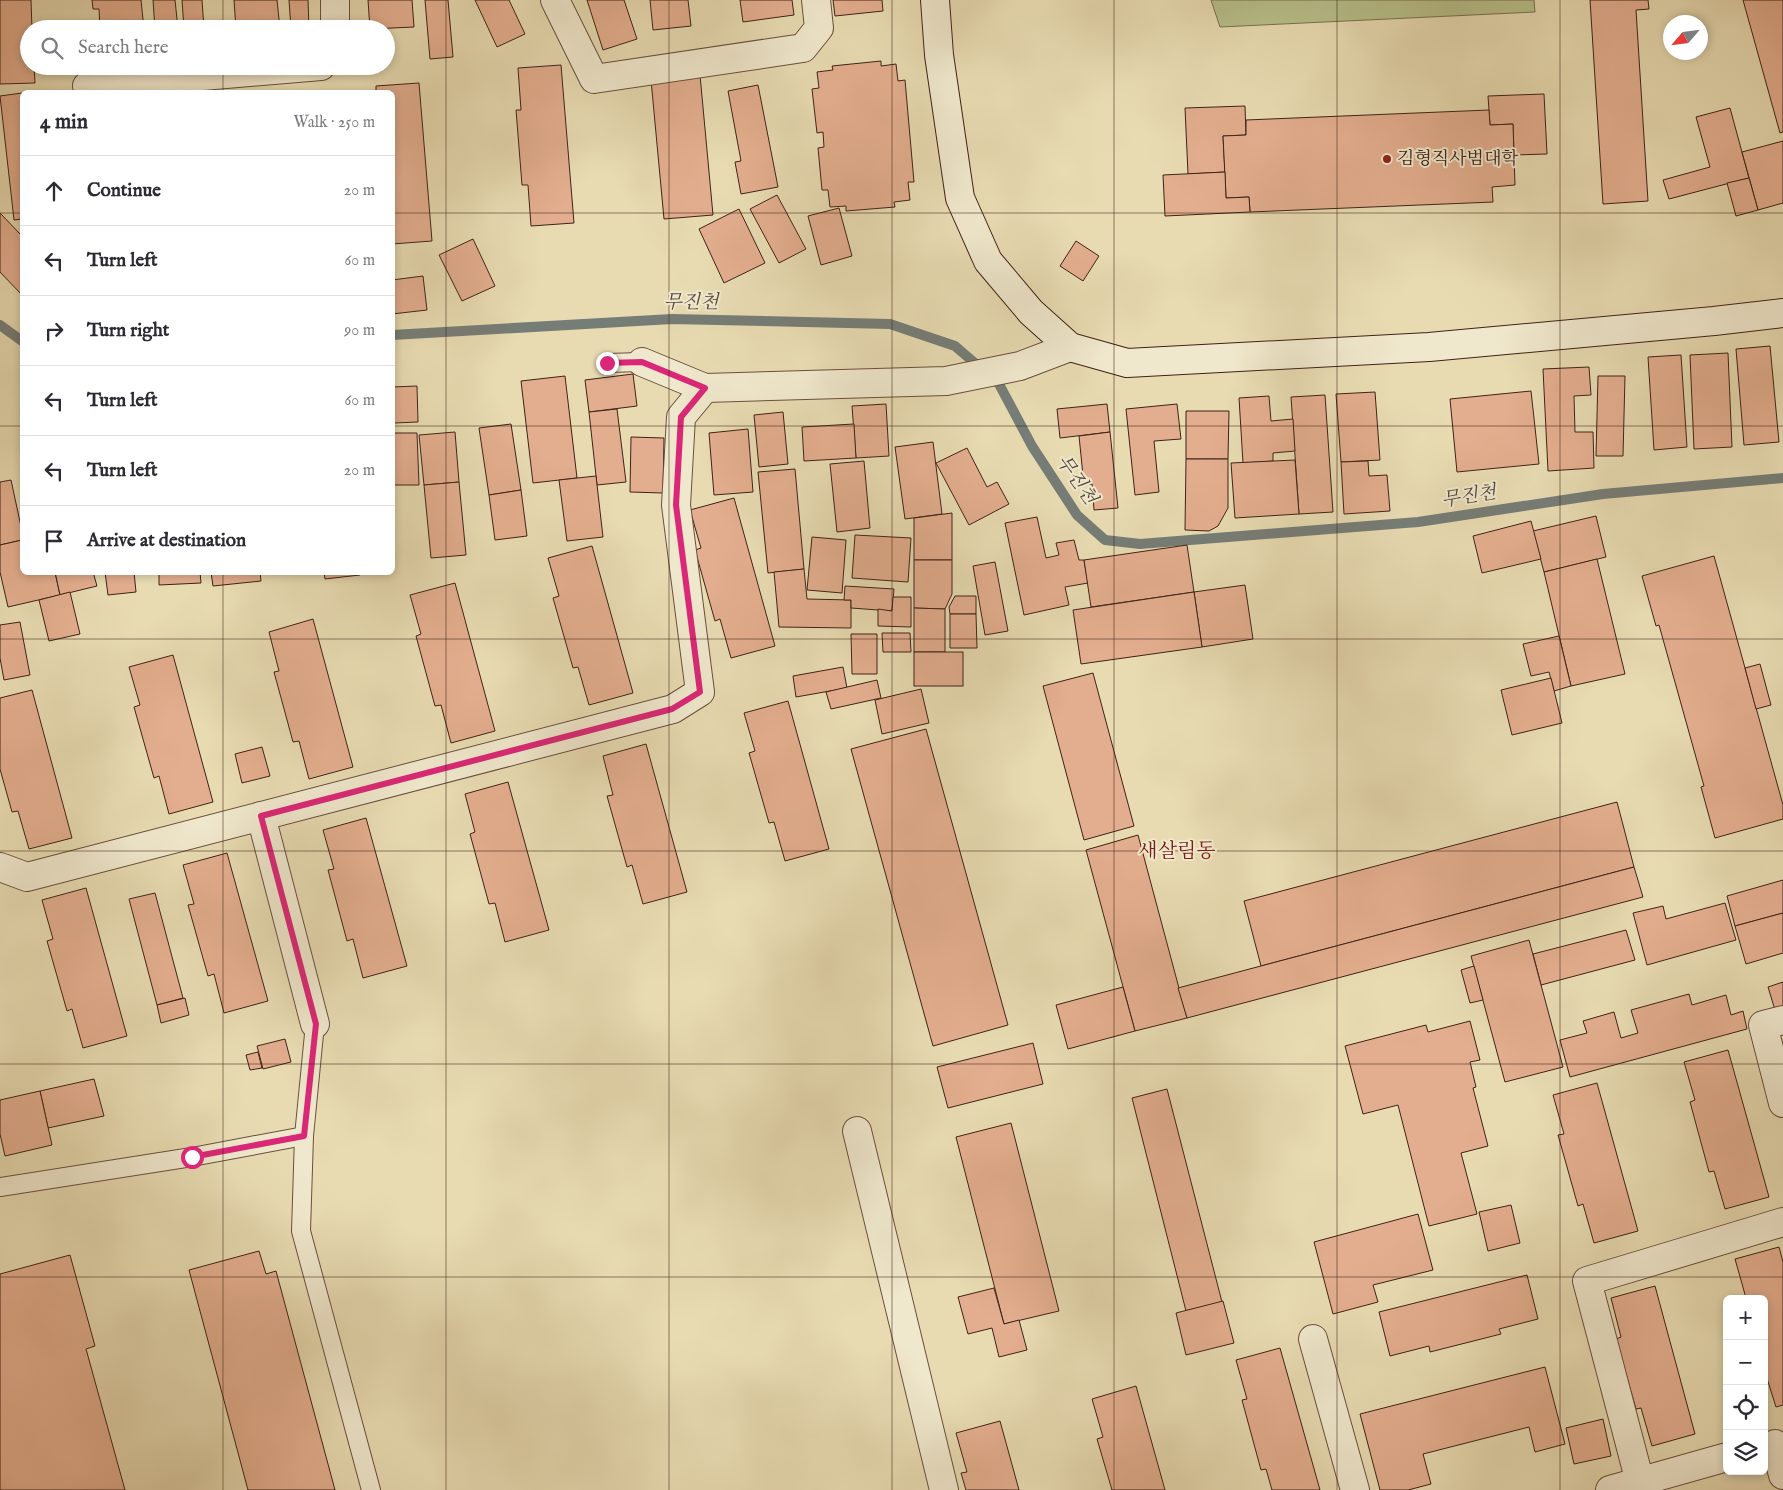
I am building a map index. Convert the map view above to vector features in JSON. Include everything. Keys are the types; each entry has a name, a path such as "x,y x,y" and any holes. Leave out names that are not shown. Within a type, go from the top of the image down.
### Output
{"street":[{"path":"335,0 335,20"},
{"path":"555,0 594,79 803,48 819,28 816,0"},
{"path":"935,0 939,55 960,198 988,261 1030,312 1070,347 1127,362 1429,347 1714,322 1783,313"},
{"path":"87,86 216,75"},
{"path":"642,362 705,388 946,381 1020,366 1070,347"},
{"path":"0,867 27,877 672,709 700,692 676,505 681,417 705,388"},
{"path":"261,816 316,1024"},
{"path":"1783,1020 1763,1025 1783,1103"},
{"path":"857,1131 944,1490"},
{"path":"1640,1482 1587,1281 1783,1222"},
{"path":"1314,1339 1354,1490"},
{"path":"1774,1444 1783,1475"},
{"path":"1610,1490 1723,1458"}],"lane":[{"path":"607,363 642,362"},
{"path":"316,1024 304,1136 300,1231 370,1490"},
{"path":"0,1187 192,1157 304,1136"}],"green space":[{"path":"1211,0 1534,0 1535,12 1220,27"}],"building":[{"path":"0,0 31,0 32,20 20,20 20,75 35,75 35,83 0,84"},
{"path":"92,0 141,0 143,20 100,20 99,9 93,9"},
{"path":"153,0 175,0 177,20 154,20"},
{"path":"182,0 202,0 203,20 183,20"},
{"path":"234,0 277,0 279,20 235,20"},
{"path":"289,0 308,0 309,20 290,20"},
{"path":"368,0 412,0 414,27 395,28 395,20 369,20"},
{"path":"425,0 448,0 453,57 430,59"},
{"path":"475,0 509,0 525,34 497,47"},
{"path":"587,0 624,0 637,39 603,50"},
{"path":"650,0 688,0 691,26 653,30"},
{"path":"740,0 792,0 794,15 743,22"},
{"path":"833,0 882,0 883,11 835,16"},
{"path":"1590,0 1648,0 1649,9 1636,10 1648,201 1603,204"},
{"path":"1743,0 1783,0 1783,132 1780,133"},
{"path":"881,61 881,66 896,64 898,81 905,80 914,182 908,182 910,200 894,202 895,207 846,211 846,206 830,207 828,190 822,190 818,148 824,147 823,132 817,133 812,89 819,88 817,72 833,70 832,66"},
{"path":"561,65 574,223 531,226 528,185 522,185 516,110 521,110 518,68"},
{"path":"700,75 713,215 664,219 651,80"},
{"path":"419,83 432,241 395,244 395,90 376,90 376,86"},
{"path":"758,85 778,187 741,194 735,162 741,161 728,91"},
{"path":"20,93 20,219 14,220 0,96"},
{"path":"1544,94 1547,154 1514,155 1513,124 1490,125 1488,96"},
{"path":"1245,106 1246,135 1223,136 1225,172 1188,174 1185,108"},
{"path":"1730,108 1749,178 1669,199 1663,180 1710,167 1696,117"},
{"path":"1489,110 1490,125 1513,124 1515,185 1492,187 1493,202 1250,212 1249,197 1226,198 1223,136 1246,135 1246,120"},
{"path":"1783,141 1783,203 1758,210 1742,152"},
{"path":"1225,172 1226,198 1249,197 1250,212 1165,216 1163,175"},
{"path":"1749,178 1758,210 1736,216 1727,183"},
{"path":"777,195 806,249 779,263 750,209"},
{"path":"839,208 852,256 821,265 808,216"},
{"path":"739,209 765,263 724,283 699,229"},
{"path":"0,213 20,234 20,293 0,272"},
{"path":"473,239 495,286 462,301 439,255"},
{"path":"1076,241 1099,256 1083,281 1060,266"},
{"path":"423,276 427,310 395,314 395,280"},
{"path":"1770,346 1779,442 1744,445 1736,349"},
{"path":"1728,353 1732,447 1694,449 1690,355"},
{"path":"1681,355 1687,447 1654,450 1648,357"},
{"path":"1589,367 1591,395 1574,396 1575,432 1593,432 1594,468 1548,471 1543,369"},
{"path":"633,374 637,406 589,412 585,380"},
{"path":"565,376 577,478 533,483 521,381"},
{"path":"1598,376 1625,376 1623,456 1596,456"},
{"path":"417,386 418,422 395,423 395,387"},
{"path":"1531,391 1539,464 1457,472 1450,399"},
{"path":"1375,392 1380,460 1341,462 1336,394"},
{"path":"1325,395 1333,512 1299,514 1291,397"},
{"path":"1269,396 1271,421 1293,419 1295,451 1273,453 1273,461 1243,463 1239,398"},
{"path":"886,404 889,456 856,458 852,406"},
{"path":"1107,404 1110,432 1060,438 1057,409"},
{"path":"1177,404 1181,439 1154,441 1159,492 1135,495 1126,409"},
{"path":"617,409 626,482 597,485 589,412"},
{"path":"1186,411 1229,411 1228,459 1186,459"},
{"path":"783,412 788,464 759,467 754,415"},
{"path":"511,424 521,490 489,495 479,428"},
{"path":"854,424 856,458 804,461 802,427"},
{"path":"748,429 753,492 714,495 709,433"},
{"path":"455,432 459,482 424,485 419,435"},
{"path":"1110,432 1118,508 1094,510 1092,484 1084,485 1079,436"},
{"path":"395,433 417,433 419,485 395,485"},
{"path":"631,437 664,438 663,493 630,492"},
{"path":"933,442 942,514 905,519 895,447"},
{"path":"967,448 987,487 997,482 1009,504 969,525 936,463"},
{"path":"1186,459 1228,459 1228,508 1218,526 1209,531 1185,530"},
{"path":"1295,460 1299,514 1235,518 1231,463"},
{"path":"864,461 870,528 837,532 830,464"},
{"path":"1368,461 1369,476 1387,475 1390,511 1344,514 1341,462"},
{"path":"795,469 804,569 768,573 758,472"},
{"path":"596,476 603,537 567,541 559,480"},
{"path":"11,480 20,522 20,540 0,545 0,482"},
{"path":"459,482 466,555 431,558 424,485"},
{"path":"521,490 527,536 495,540 489,495"},
{"path":"734,498 775,646 731,658 720,619 715,621 695,550 701,548 690,510"},
{"path":"952,513 952,560 914,560 914,518"},
{"path":"1596,516 1606,557 1544,572 1533,531"},
{"path":"1037,517 1046,558 1059,555 1056,543 1074,540 1079,560 1084,560 1088,583 1065,587 1069,605 1024,615 1005,523"},
{"path":"1531,521 1541,559 1482,573 1473,536"},
{"path":"855,535 911,538 908,582 852,578"},
{"path":"812,537 846,540 842,593 807,590"},
{"path":"20,540 20,575 56,575 60,595 8,607 0,572 0,545"},
{"path":"1187,545 1194,592 1091,607 1084,560"},
{"path":"592,546 633,693 589,705 578,667 573,668 553,598 559,596 548,558"},
{"path":"1714,556 1783,805 1783,819 1715,838 1701,787 1704,786 1659,625 1656,626 1642,576"},
{"path":"1597,559 1625,674 1571,686 1544,572"},
{"path":"914,560 952,560 952,594 945,609 914,608"},
{"path":"995,562 1008,631 985,635 973,566"},
{"path":"804,569 807,599 851,600 851,628 779,627 774,572"},
{"path":"56,575 94,575 97,586 60,595"},
{"path":"105,575 134,575 136,592 108,595"},
{"path":"159,575 200,575 201,583 159,585"},
{"path":"211,575 260,575 261,581 213,586"},
{"path":"324,575 360,575 325,579"},
{"path":"455,583 495,731 451,743 441,705 435,706 416,636 421,634 410,595"},
{"path":"1245,585 1253,639 1202,647 1194,592"},
{"path":"845,586 894,589 892,611 851,608 851,600 844,600"},
{"path":"70,592 80,634 49,641 39,600"},
{"path":"1194,592 1202,647 1081,664 1073,610"},
{"path":"955,596 976,596 976,614 950,614 949,607"},
{"path":"893,597 911,597 911,627 878,626 878,609 892,611"},
{"path":"914,608 945,609 945,652 914,652"},
{"path":"950,614 976,614 977,648 950,648"},
{"path":"313,619 353,767 309,779 299,741 293,742 274,672 279,671 269,632"},
{"path":"20,622 30,675 4,680 0,658 0,625"},
{"path":"882,633 910,633 911,652 883,652"},
{"path":"851,634 877,634 877,674 852,674"},
{"path":"1559,636 1571,686 1554,691 1549,672 1531,676 1523,644"},
{"path":"914,652 963,652 963,686 914,686"},
{"path":"173,655 213,802 169,814 159,776 154,778 134,707 140,705 129,667"},
{"path":"1760,664 1771,705 1756,709 1745,668"},
{"path":"843,667 847,688 796,697 793,676"},
{"path":"1093,673 1134,826 1084,840 1043,686"},
{"path":"1551,678 1562,723 1512,735 1501,690"},
{"path":"877,680 881,698 831,709 826,692"},
{"path":"921,689 929,723 882,734 875,700"},
{"path":"32,690 72,838 29,849 18,811 12,812 0,769 0,698"},
{"path":"788,701 829,849 785,861 774,822 769,823 749,753 755,751 744,713"},
{"path":"926,729 1008,1025 933,1046 851,749"},
{"path":"646,744 687,892 643,904 632,865 627,867 607,796 613,795 603,756"},
{"path":"262,747 270,776 242,783 235,754"},
{"path":"508,782 549,930 505,942 495,903 489,904 470,834 475,832 465,794"},
{"path":"1617,802 1634,867 1261,966 1244,901"},
{"path":"366,818 407,966 363,978 353,939 347,941 328,870 334,869 323,830"},
{"path":"1138,835 1187,1018 1135,1031 1086,850"},
{"path":"227,853 268,1001 224,1013 214,974 208,976 188,905 194,904 183,865"},
{"path":"1634,867 1643,897 1187,1018 1178,988"},
{"path":"1783,880 1783,913 1735,926 1727,896"},
{"path":"86,888 127,1036 83,1048 72,1009 67,1011 47,941 53,939 42,900"},
{"path":"155,893 183,998 157,1005 129,899"},
{"path":"1725,903 1736,940 1647,965 1633,913 1663,906 1666,919"},
{"path":"1783,913 1783,953 1746,964 1735,926"},
{"path":"1626,930 1635,960 1541,985 1533,954"},
{"path":"1529,940 1563,1067 1505,1082 1471,956"},
{"path":"1474,966 1483,1000 1470,1003 1461,970"},
{"path":"1783,982 1783,1008 1775,1010 1768,987"},
{"path":"1123,987 1135,1031 1068,1049 1056,1005"},
{"path":"1689,994 1692,1005 1726,995 1731,1015 1743,1011 1747,1029 1570,1077 1560,1040 1587,1033 1583,1021 1614,1012 1621,1038 1638,1033 1631,1010"},
{"path":"185,998 189,1015 161,1023 157,1005"},
{"path":"1470,1021 1480,1060 1470,1062 1476,1087 1473,1088 1488,1146 1461,1153 1477,1214 1429,1226 1398,1105 1363,1114 1345,1046 1426,1025 1428,1032"},
{"path":"285,1039 291,1062 263,1069 257,1046"},
{"path":"1033,1043 1043,1084 948,1108 937,1067"},
{"path":"1728,1050 1769,1197 1725,1209 1714,1171 1709,1172 1690,1102 1695,1100 1684,1062"},
{"path":"258,1052 262,1068 250,1070 246,1055"},
{"path":"94,1079 104,1116 48,1128 40,1091"},
{"path":"1597,1083 1638,1231 1594,1243 1583,1204 1578,1206 1558,1135 1564,1134 1553,1095"},
{"path":"1167,1089 1222,1302 1186,1311 1132,1098"},
{"path":"40,1091 52,1145 5,1156 0,1134 0,1100"},
{"path":"1011,1123 1059,1311 1004,1324 956,1137"},
{"path":"1511,1205 1520,1243 1488,1251 1479,1212"},
{"path":"1418,1214 1433,1270 1373,1285 1378,1302 1333,1314 1314,1242"},
{"path":"1779,1247 1783,1262 1783,1405 1776,1407 1768,1382 1768,1295 1745,1295 1735,1259"},
{"path":"259,1251 266,1274 276,1271 335,1490 248,1490 189,1270"},
{"path":"70,1255 95,1346 86,1349 125,1490 0,1490 0,1274"},
{"path":"1527,1275 1538,1319 1499,1329 1501,1334 1430,1352 1429,1346 1390,1356 1379,1312"},
{"path":"1655,1286 1695,1434 1652,1446 1641,1408 1636,1409 1616,1339 1621,1337 1611,1298"},
{"path":"994,1288 1004,1324 1019,1320 1027,1350 999,1357 992,1328 968,1334 958,1297"},
{"path":"1223,1301 1234,1343 1186,1355 1176,1313"},
{"path":"1280,1348 1320,1490 1272,1490 1266,1469 1261,1470 1242,1400 1247,1399 1236,1360"},
{"path":"1545,1367 1565,1444 1535,1452 1529,1427 1423,1454 1431,1484 1408,1490 1380,1490 1360,1414"},
{"path":"1136,1386 1165,1490 1112,1490 1097,1439 1103,1437 1092,1399"},
{"path":"1603,1419 1611,1456 1574,1464 1566,1428"},
{"path":"1000,1421 1019,1490 966,1490 961,1473 967,1472 956,1433"}],"waterway":[{"name":"무진천","path":"395,335 672,319 890,324 955,346 999,384 1032,446 1077,515 1105,540 1140,544 1418,522 1603,494 1783,478"},
{"name":"무진천","path":"0,325 20,340"}],"place":[{"name":"김형직사범대학","path":"1387,159"}],"district":[{"name":"새살림동","path":"1177,851"}],"route":[{"path":"192,1157 304,1136 316,1024 261,816 672,709 700,692 676,505 681,417 705,388 642,362 607,363"}]}
